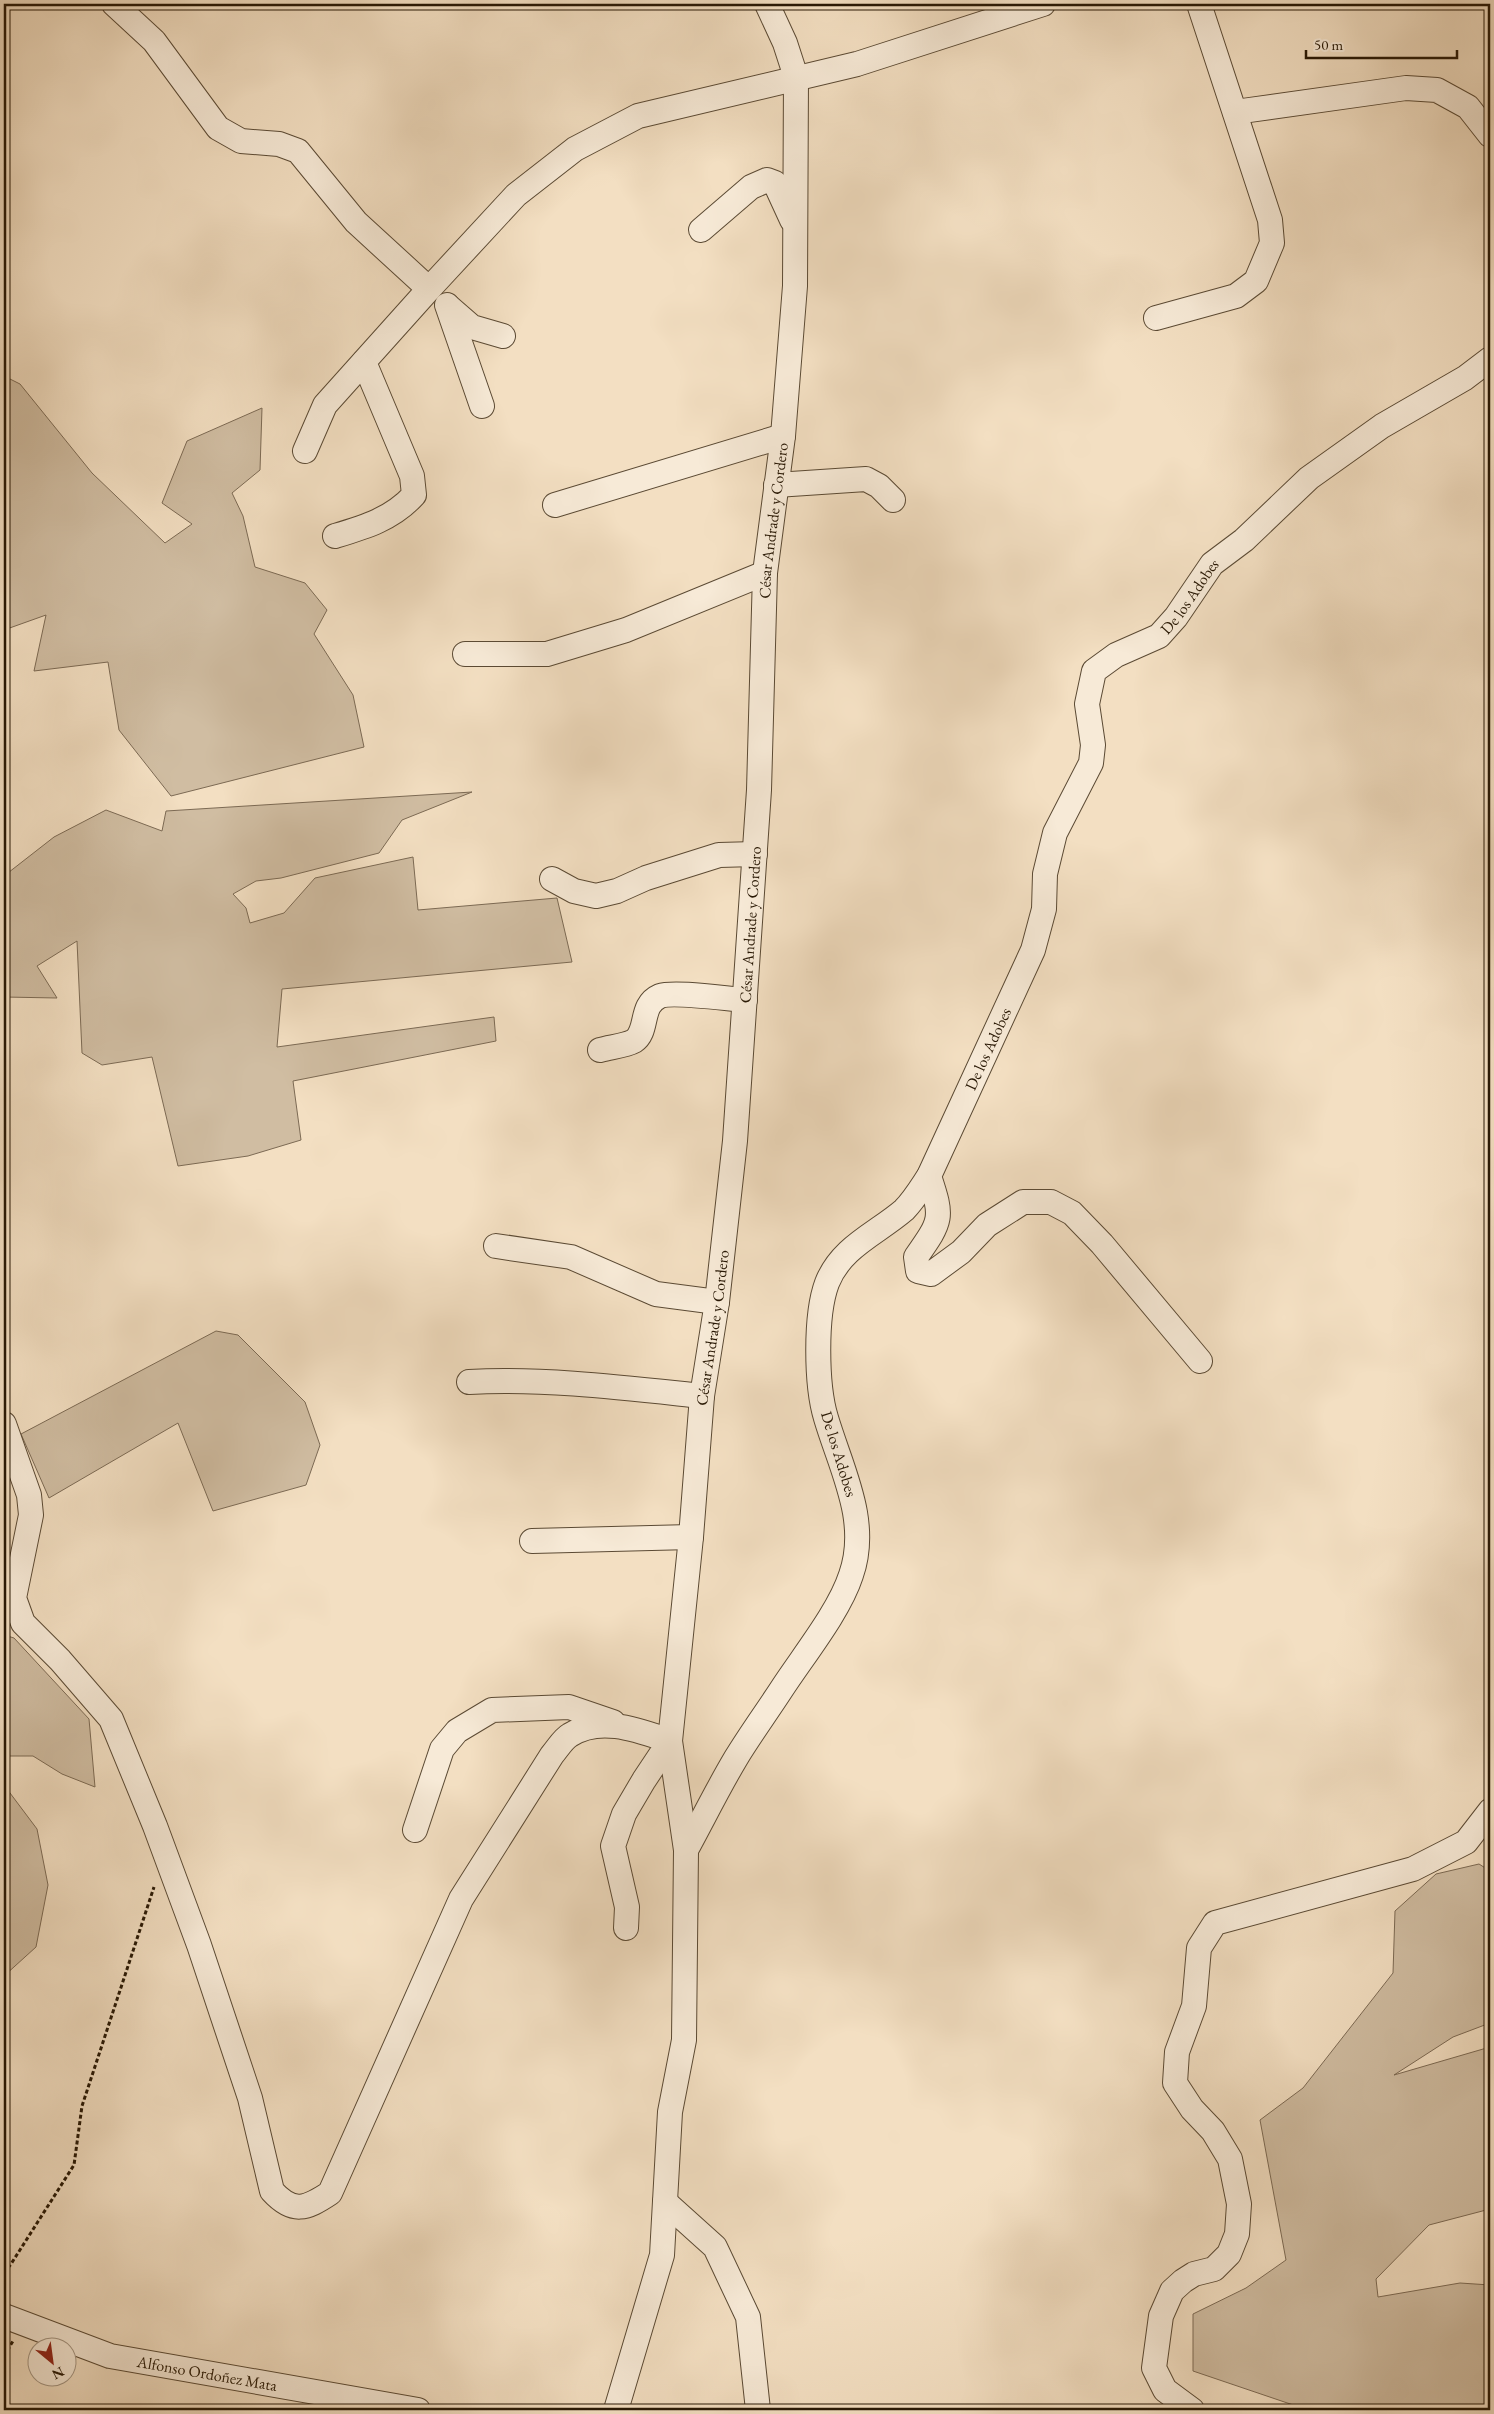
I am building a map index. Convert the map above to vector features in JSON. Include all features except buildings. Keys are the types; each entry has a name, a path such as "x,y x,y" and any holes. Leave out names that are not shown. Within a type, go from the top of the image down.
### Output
{"street":[{"path":"114,4 154,41 218,128 241,141 279,144 298,151 356,222 434,283 447,305 482,406"},
{"name":"César Andrade y Cordero","path":"616,2410 662,2255 670,2112 684,2040 686,1850 670,1742 691,1538 702,1396 717,1302 735,1141 759,790 765,572 783,436 795,286 796,78 785,43 767,4"},
{"path":"305,451 325,405 434,283 516,195 575,149 638,116 857,64 1043,4"},
{"path":"1156,318 1236,296 1256,281 1272,243 1270,220 1199,4"},
{"path":"1235,112 1406,88 1437,90 1468,107 1490,135"},
{"path":"701,230 751,187 767,180 775,183 787,206 795,231"},
{"path":"447,305 472,327 503,336"},
{"name":"De los Adobes","path":"686,1850 736,1758 836,1606 852,1575 858,1543 856,1510 825,1415 819,1366 820,1311 827,1282 842,1258 860,1240 904,1209 916,1197 929,1176 1033,950 1044,909 1045,874 1055,833 1091,763 1093,745 1088,704 1094,671 1116,655 1159,636 1176,617 1212,564 1244,540 1309,478 1382,426 1465,378 1490,359"},
{"path":"336,536 371,526 402,508 414,495 412,476 364,362"},
{"path":"555,504 783,436"},
{"path":"776,485 866,479 879,486 893,500"},
{"path":"465,654 547,654 626,630 765,572"},
{"path":"552,879 574,891 596,896 616,891 646,878 719,855 755,854"},
{"path":"600,1050 634,1040 640,1032 647,1006 661,996 695,995 745,1000"},
{"path":"929,1176 939,1206 936,1228 916,1257 918,1271 931,1274 943,1267 961,1252 987,1224 1023,1202 1051,1202 1072,1213 1102,1244 1200,1361"},
{"path":"496,1246 571,1257 656,1294 717,1302"},
{"path":"469,1382 498,1380 602,1386 702,1396"},
{"path":"4,1424 29,1495 31,1515 14,1598 23,1624 60,1660 111,1719 200,1945 250,2098 272,2191 282,2202 296,2208 314,2204 330,2193 462,1899 552,1755 569,1735 590,1726 629,1727"},
{"path":"532,1541 691,1538"},
{"path":"415,1830 442,1749 457,1731 492,1710 568,1707 670,1742 624,1814 613,1846 627,1907 626,1928"},
{"path":"1192,2410 1165,2390 1154,2368 1161,2316 1172,2291 1194,2274 1214,2269 1229,2254 1237,2234 1239,2204 1230,2159 1213,2131 1192,2109 1175,2083 1177,2052 1194,2006 1199,1948 1214,1924 1413,1869 1466,1842 1490,1811"},
{"path":"665,2202 715,2247 748,2317 758,2410"},
{"name":"Alfonso Ordoñez Mata","path":"4,2316 110,2356 350,2404 418,2410"}],"path":[{"path":"4,2273 12,2264 74,2165 82,2106 165,1853"}],"shaded area":[{"path":"4,376 20,384 92,473 165,543 192,524 162,503 187,441 262,408 260,470 232,493 243,516 255,567 305,583 327,610 314,634 353,695 364,747 171,796 119,730 108,662 34,671 46,615 4,630"},
{"path":"472,792 402,820 379,853 281,878 256,881 233,894 246,908 250,923 284,913 315,878 413,857 418,910 557,898 572,962 282,989 277,1047 494,1017 496,1041 293,1081 301,1140 248,1156 178,1166 152,1057 102,1065 82,1053 77,941 37,966 57,998 4,997 4,876 54,837 106,810 162,831 166,811"},
{"path":"216,1331 238,1335 305,1402 320,1445 306,1485 213,1511 178,1423 49,1498 21,1434"},
{"path":"4,1635 14,1638 89,1719 95,1787 62,1774 33,1756 4,1756"},
{"path":"4,1785 37,1829 48,1885 36,1947 4,1976"},
{"path":"1479,1864 1490,1871 1490,2023 1453,2037 1394,2075 1490,2047 1490,2209 1429,2225 1376,2279 1378,2297 1460,2283 1490,2285 1490,2410 1308,2410 1193,2371 1193,2314 1246,2288 1286,2260 1260,2120 1303,2088 1393,1973 1395,1911 1436,1874"}]}
